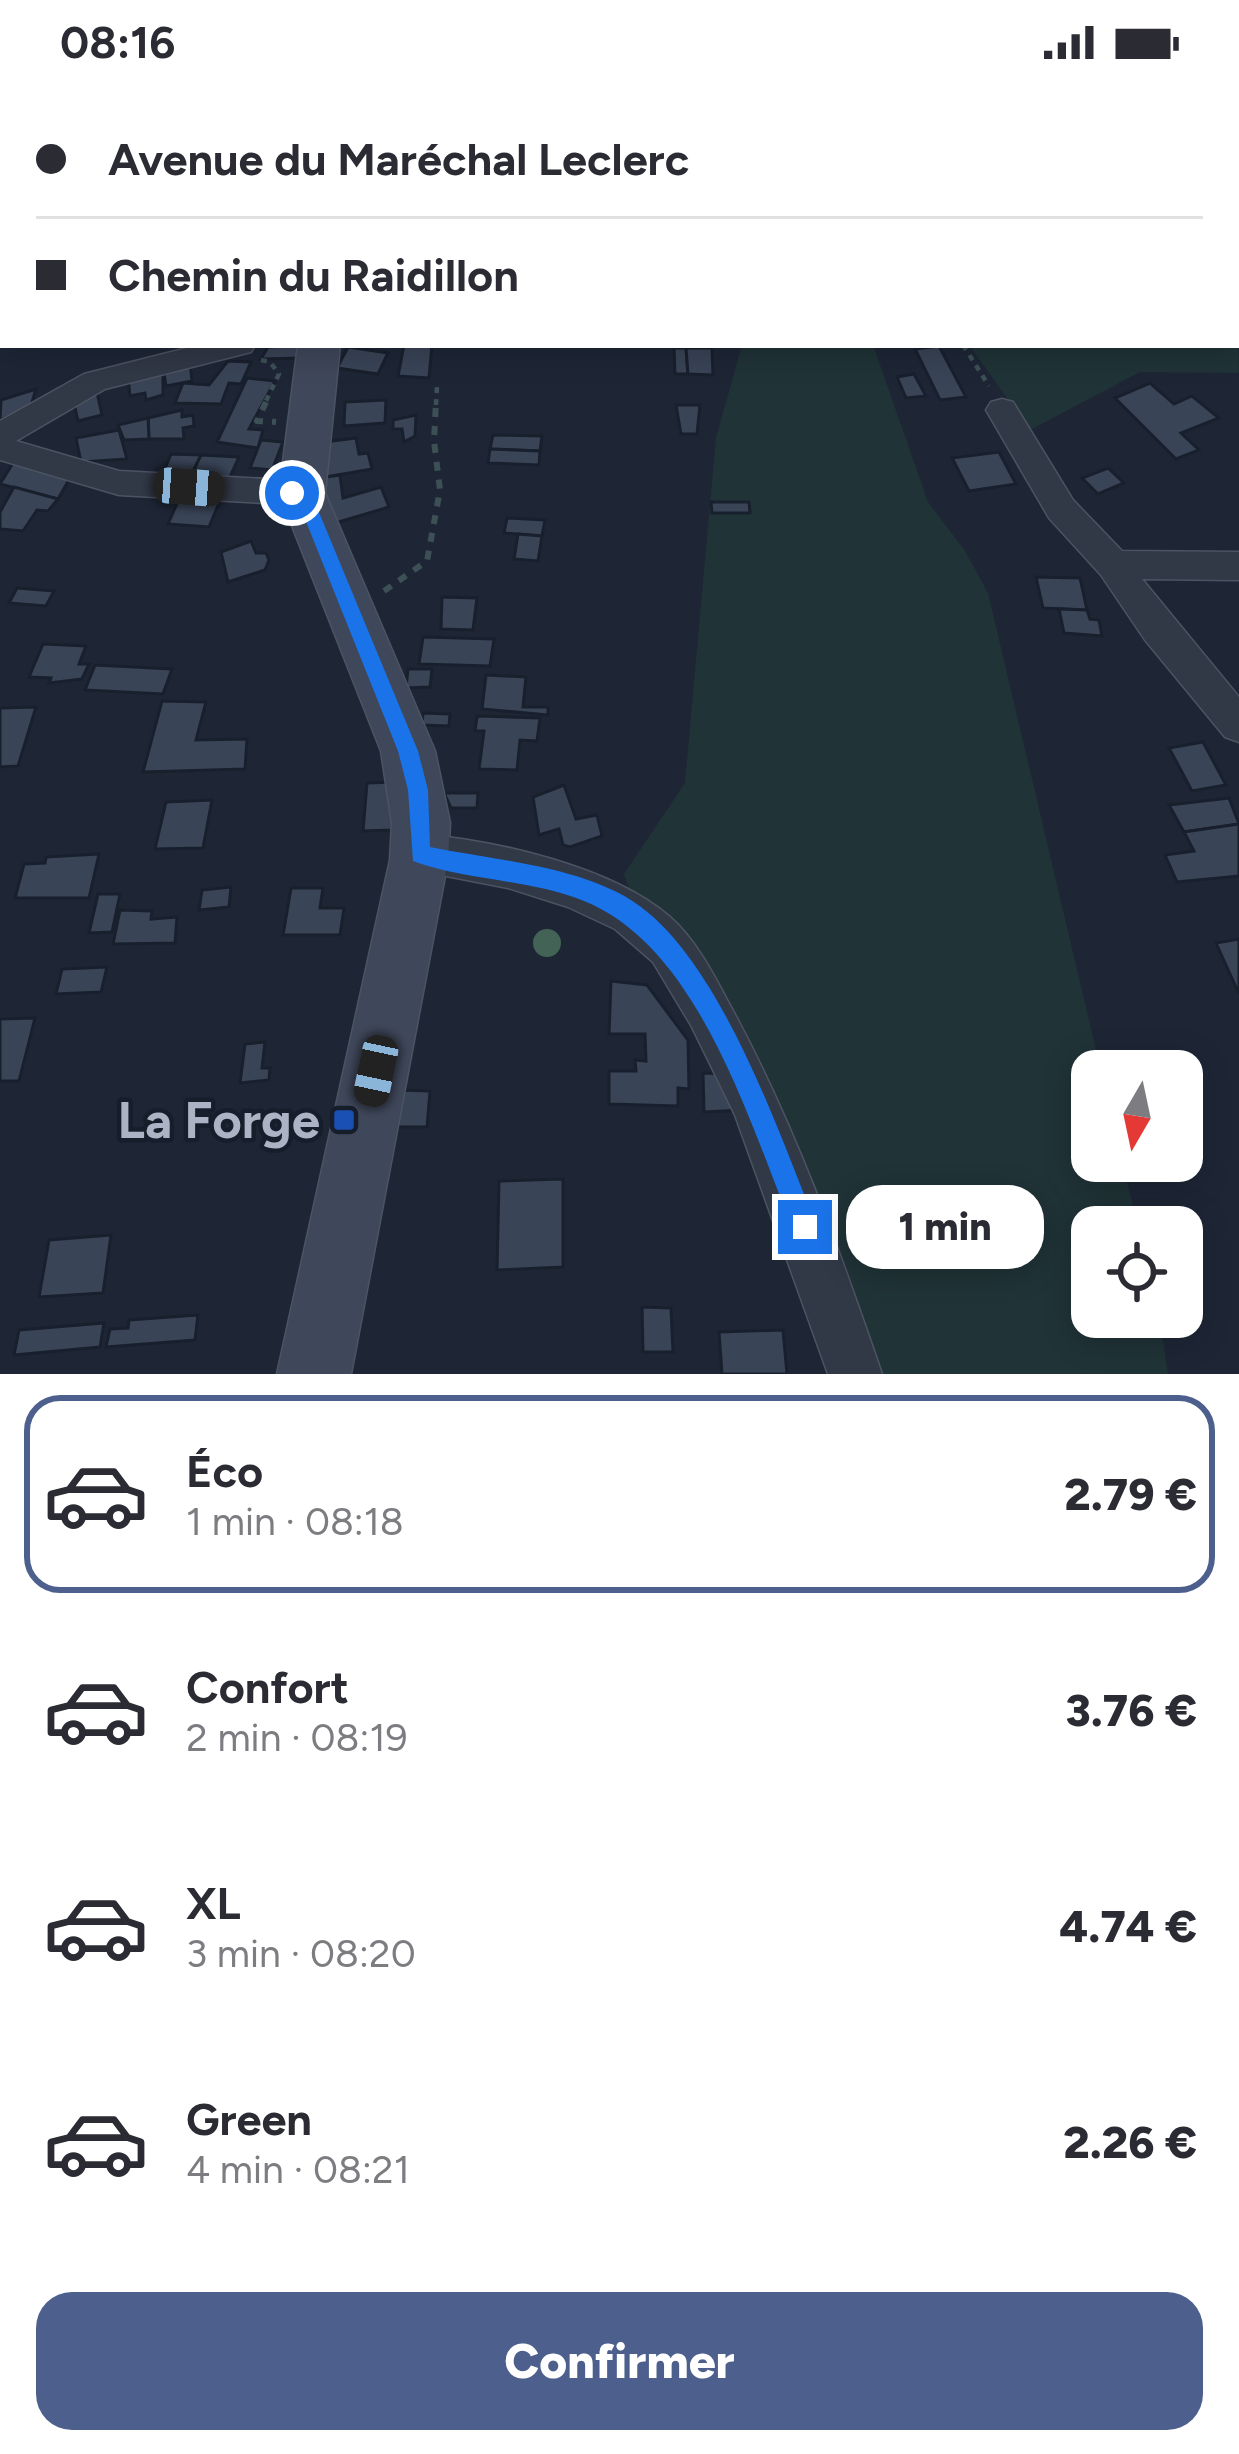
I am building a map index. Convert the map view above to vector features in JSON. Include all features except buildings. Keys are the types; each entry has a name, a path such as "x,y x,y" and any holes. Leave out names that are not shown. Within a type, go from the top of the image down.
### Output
{"street":[{"path":"0,436 71,392 108,377 228,348"},
{"path":"314,1374 420,854 418,790 408,751 302,493 319,348"},
{"path":"1002,410 1061,509 1113,565 1157,629 1239,725"},
{"path":"0,448 119,483 302,493"},
{"path":"1113,565 1239,566"},
{"path":"420,854 579,888 618,905 655,932 694,986 760,1117 855,1374"}],"path":[{"path":"965,348 1002,410"},
{"path":"378,595 420,571 427,561 440,490 434,441 437,386"}],"green space":[{"path":"741,348 874,348 928,502 965,551 988,593 1096,1050 1071,1050 1071,1182 1127,1182 1133,1206 1071,1206 1071,1338 1162,1338 1168,1374 870,1374 799,1167 728,997 644,933 624,874 685,783 716,438"},
{"path":"971,348 1238,348 1239,373 1140,372 1030,430"}],"place":[{"name":"La Forge","path":"344,1120"}],"route":[{"path":"292,493 302,493 408,751 422,823 420,854 579,888 618,905 655,932 685,970 728,1047 805,1227"}]}
